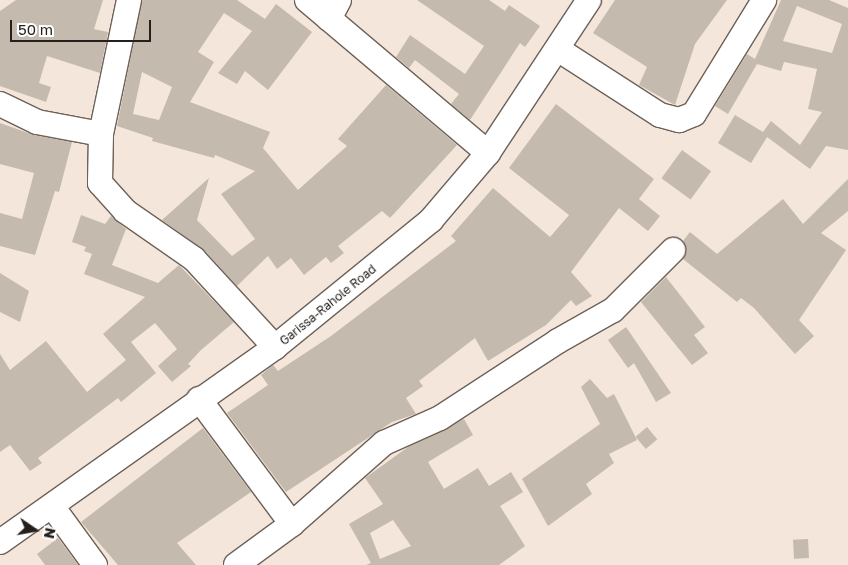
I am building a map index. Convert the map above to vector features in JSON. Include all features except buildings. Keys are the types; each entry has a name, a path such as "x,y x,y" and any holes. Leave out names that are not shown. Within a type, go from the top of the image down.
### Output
{"street":[{"path":"129,0 102,134 100,183 125,211 194,259 275,348"},
{"path":"307,0 334,9 488,153"},
{"name":"Garissa-Rahole Road","path":"0,542 199,399 275,348 431,220 488,153 558,50 589,0"},
{"path":"558,50 660,115 679,120 694,114 764,0"},
{"path":"0,104 37,122 102,134"},
{"path":"236,565 292,524 384,444 440,418 558,341 613,310 673,250"},
{"path":"199,399 292,524"},
{"path":"52,506 95,565"}]}
